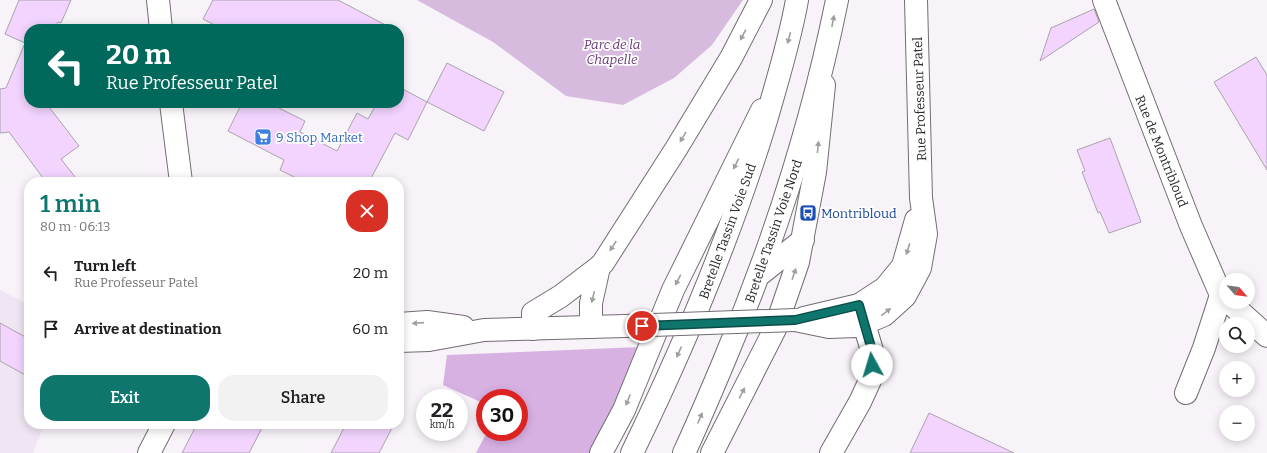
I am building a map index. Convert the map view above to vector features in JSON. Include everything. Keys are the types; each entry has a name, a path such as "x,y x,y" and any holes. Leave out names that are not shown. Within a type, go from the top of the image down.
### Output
{"main road":[{"path":"158,0 160,24"},
{"path":"591,327 591,303 600,267 676,149 731,58 761,0"},
{"name":"Bretelle Tassin Voie Sud","path":"632,453 658,400 706,289 739,204 759,144 778,79 797,0"},
{"name":"Bretelle Tassin Voie Nord","path":"684,453 751,296 779,218 803,141 837,0"},
{"name":"Rue Professeur Patel","path":"404,341 429,340 484,330 795,320 829,327 856,326 862,314 884,315 905,296 920,268 926,234 921,198 916,0"},
{"name":"Rue de Montribloud","path":"1104,0 1189,219 1219,286"},
{"path":"712,453 775,329 798,262 815,172 828,42"},
{"path":"601,453 624,410 673,290 778,79"},
{"path":"172,108 180,177"},
{"path":"759,275 803,240"},
{"path":"694,247 706,289"},
{"path":"533,329 533,313 561,296 600,267"},
{"path":"1186,393 1204,348 1211,323 1219,309"},
{"name":"Rue de Montribloud","path":"1236,309 1267,336"},
{"path":"830,453 860,402 872,376 873,354 862,314"},
{"name":"Rue Professeur Patel","path":"404,324 427,322 484,330"},
{"path":"138,453 150,429"},
{"path":"149,453 161,429"}],"shaded area":[{"path":"0,290 24,302 24,429 42,429 33,453 0,453"},
{"path":"640,347 593,453 476,453 482,441 528,441 528,389 476,389 476,400 468,396 468,389 452,389 443,385 447,355"}],"green space":[{"name":"Parc de la Chapelle","path":"417,0 743,0 712,45 674,78 623,105 566,96 493,42"}],"building":[{"path":"19,0 71,0 61,23 24,24 24,43 5,34"},
{"path":"213,0 338,0 384,24 212,24 203,19"},
{"path":"1094,9 1099,22 1040,61 1051,28"},
{"path":"24,45 24,108 50,108 79,146 61,159 75,177 42,177 9,132 0,133 0,89 6,88"},
{"path":"1256,57 1267,75 1267,170 1214,82"},
{"path":"447,63 504,92 484,131 427,102"},
{"path":"404,90 427,102 408,140 395,133 372,177 294,177 280,170 284,160 228,131 240,108 279,108 305,121 300,132 337,151 357,113 368,119 374,108 404,108"},
{"path":"1110,138 1141,222 1109,233 1100,212 1098,213 1082,172 1085,171 1077,150"},
{"path":"0,323 24,336 24,374 0,361"},
{"path":"929,413 1014,453 910,453"},
{"path":"194,429 261,429 249,453 182,453"},
{"path":"343,429 391,429 379,453 331,453"}],"place":[{"name":"9 Shop Market","path":"263,137"},
{"name":"Montribloud","path":"808,213"}],"route":[{"path":"642,326 795,320 859,305 873,354 872,365"}]}
